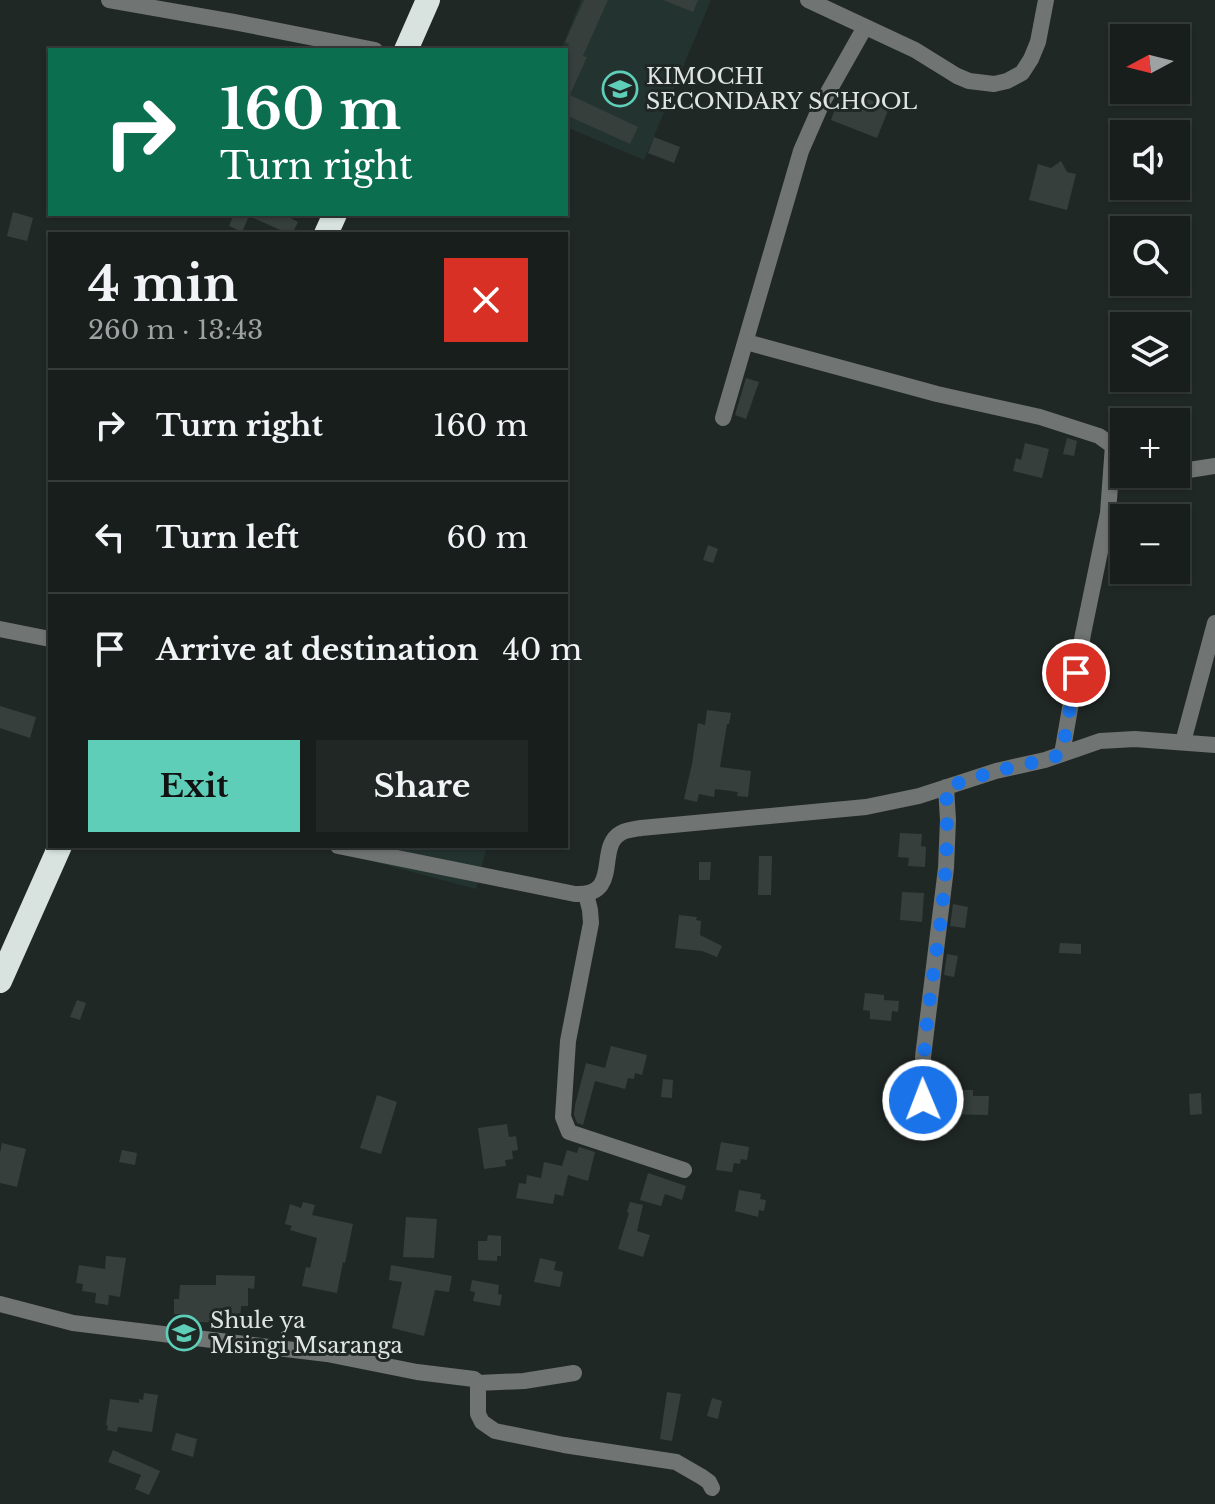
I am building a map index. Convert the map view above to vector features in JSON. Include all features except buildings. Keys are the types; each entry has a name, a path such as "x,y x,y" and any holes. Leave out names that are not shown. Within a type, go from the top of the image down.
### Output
{"highway":[{"path":"407,48 428,0"},
{"path":"0,981 59,848"}],"street":[{"path":"109,0 364,48"},
{"path":"808,0 840,6 865,27 915,50 957,76 994,84 1022,73 1031,59 1038,42 1046,0"},
{"path":"723,418 801,151 811,125 865,27"},
{"path":"746,342 937,394 1040,417 1099,436 1110,444"},
{"path":"1190,470 1215,466"},
{"path":"1062,754 1112,488"},
{"path":"1183,742 1215,623"},
{"path":"0,629 48,639"},
{"path":"347,848 464,873 586,894 596,891 605,875 612,843 619,833 641,828 866,807 919,796 1100,741 1116,739 1215,745"},
{"path":"924,1132 923,1057 946,868 946,787"},
{"path":"586,894 591,923 568,1041 563,1117 569,1132 684,1170"},
{"path":"0,1304 73,1323 327,1354 417,1372 474,1379 478,1383 524,1381 574,1373"},
{"path":"478,1383 478,1414 482,1422 495,1431 676,1462 709,1482 712,1488"}],"shaded area":[{"name":"KIMOCHI SECONDARY SCHOOL","path":"581,0 711,0 644,160 568,128 568,48 562,48"},
{"path":"322,848 486,848 476,889"}],"place":[{"name":"KIMOCHI SECONDARY SCHOOL","path":"620,89"},
{"name":"Shule ya Msingi Msaranga","path":"184,1333"}],"route":[{"path":"923,1100 923,1057 948,843 946,787 1062,754 1076,673"}]}
